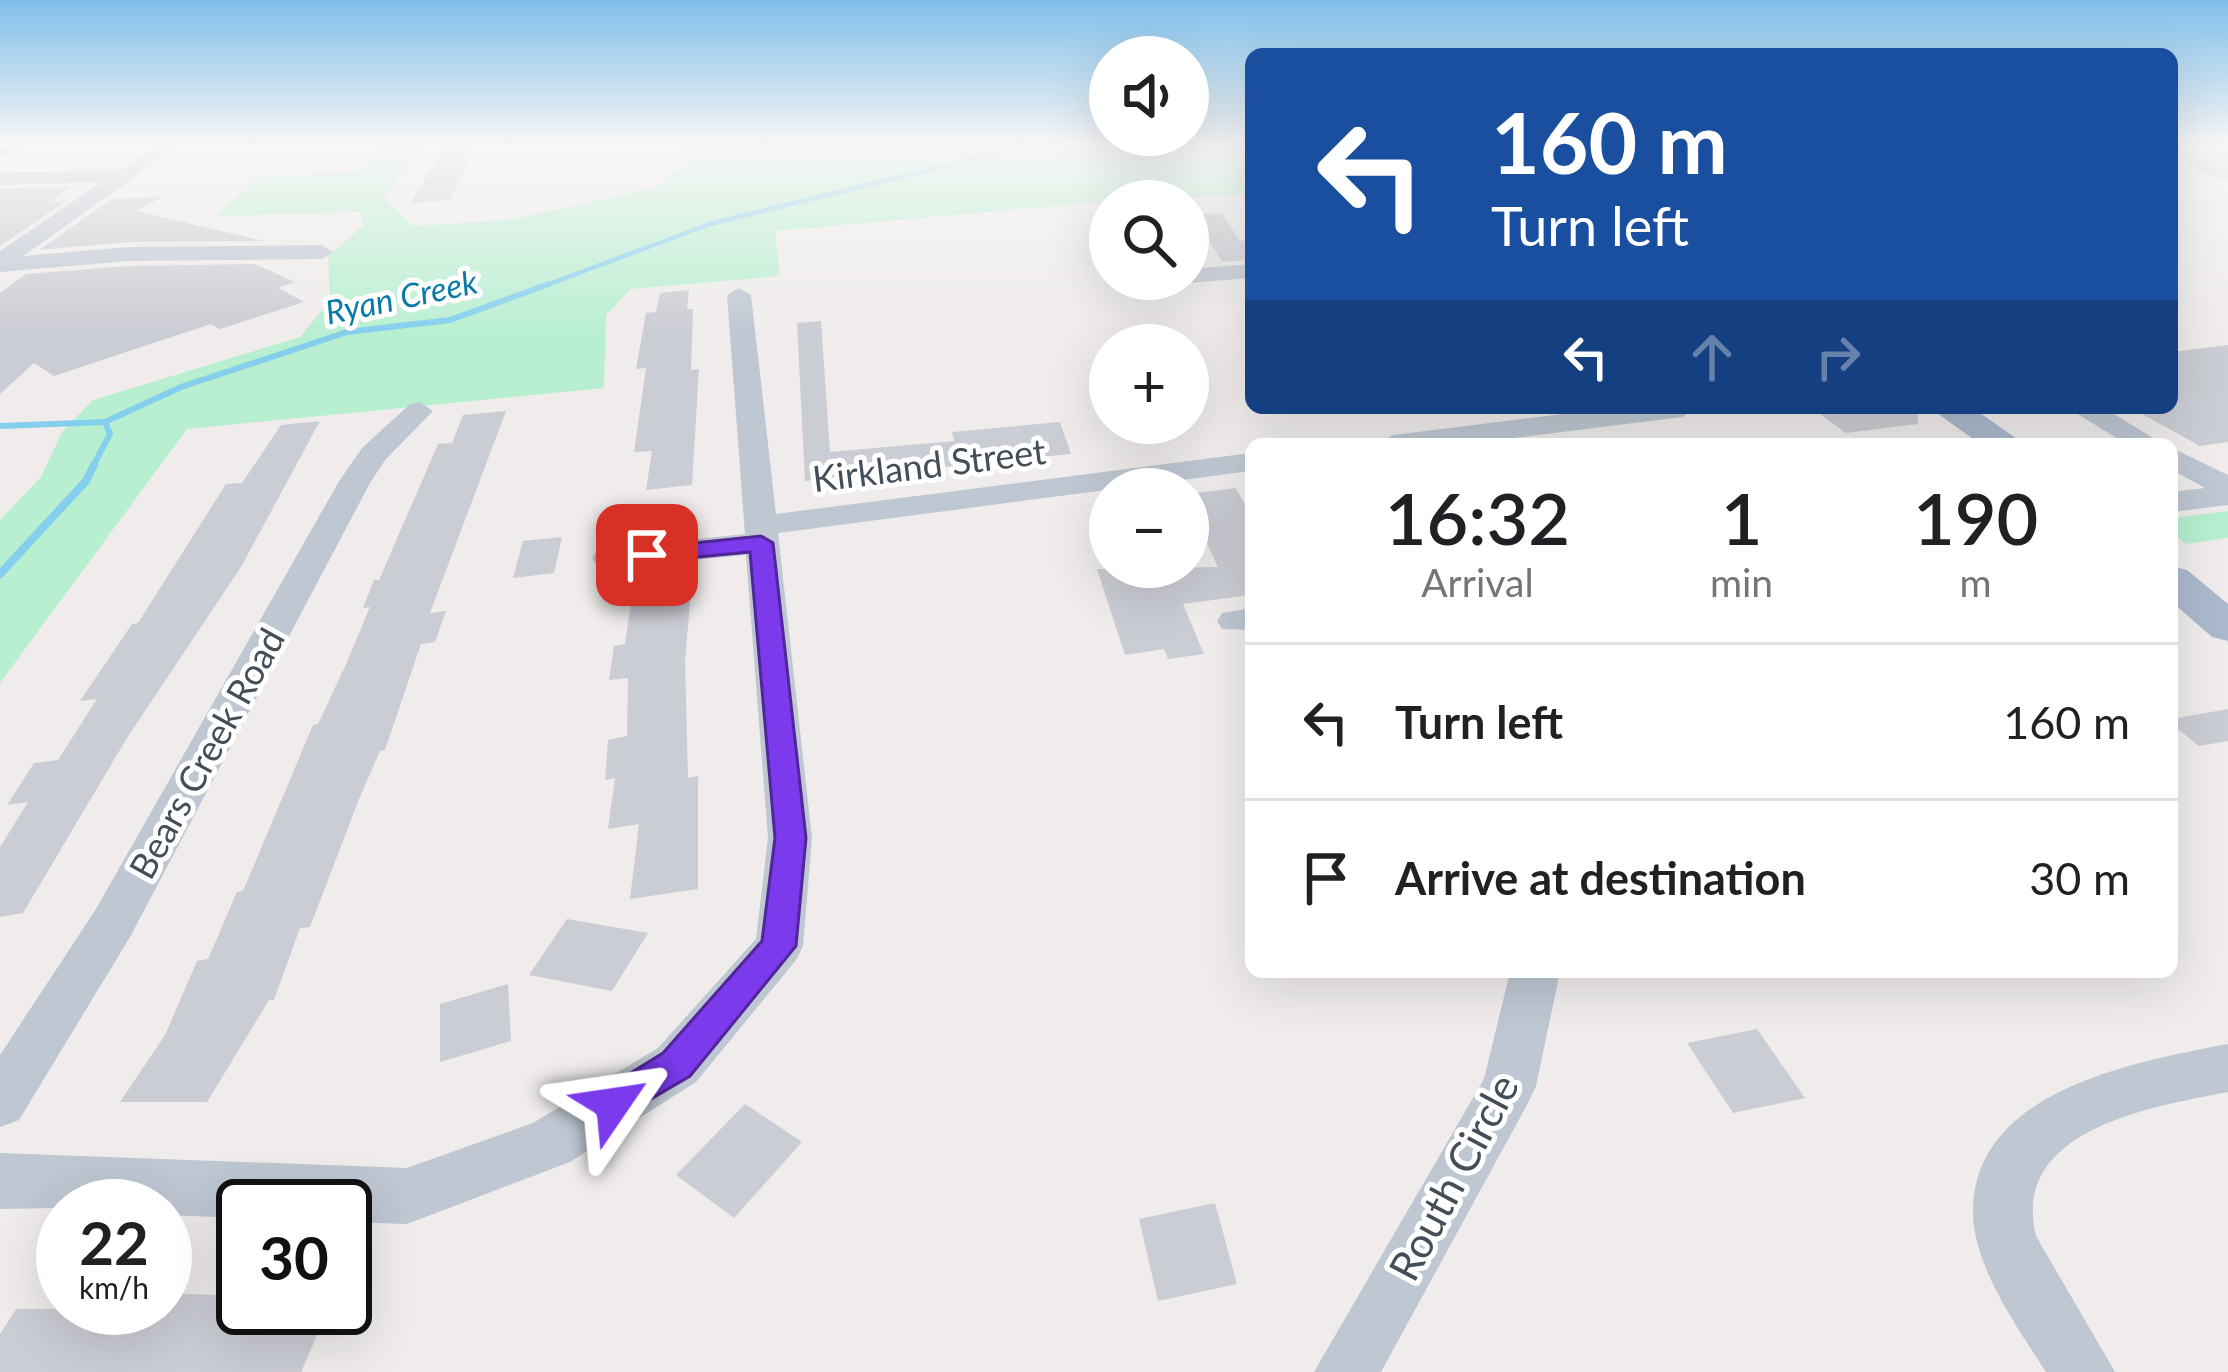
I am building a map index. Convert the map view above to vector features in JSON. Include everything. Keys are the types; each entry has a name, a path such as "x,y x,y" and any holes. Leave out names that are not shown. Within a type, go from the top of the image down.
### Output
{"main road":[{"path":"1958,414 1996,438"}],"street":[{"path":"0,263 80,207"},
{"path":"0,263 128,254 322,252"},
{"path":"1209,274 1245,271"},
{"path":"0,1180 407,1196 550,1143 676,1065 779,946 790,838 739,296"},
{"name":"Bears Creek Road","path":"0,1102 113,923 354,483 373,454 419,411"},
{"path":"1441,438 1634,414"},
{"path":"2093,414 2137,438"},
{"path":"2178,461 2228,491"},
{"name":"Kirkland Street","path":"609,559 1245,463"},
{"path":"2178,501 2228,491"},
{"name":"Routh Circle","path":"1346,1372 1509,1086 1534,978"},
{"path":"2083,1372 2019,1263 2002,1221 2007,1168 2052,1123 2114,1097 2228,1068"}],"green space":[{"path":"225,207 394,207 413,226 510,220 568,207 1043,207 775,231 780,276 631,289 606,315 604,388 187,429 0,683 0,520 41,477 62,432 93,400 300,337 330,300 328,256 364,225 361,212 215,216"},
{"path":"2228,511 2228,538 2186,544 2178,538 2178,517"}],"building":[{"path":"0,207 57,207 0,246"},
{"path":"101,207 144,207 137,211 263,241 128,242 39,250"},
{"path":"1222,213 1240,241 1245,241 1245,260 1222,262 1209,240 1209,214"},
{"path":"255,264 295,282 278,288 304,302 220,329 211,324 54,376 34,363 0,394 0,293 26,274"},
{"path":"689,290 691,370 699,369 692,485 646,490 652,451 634,452 646,368 636,369 646,313 656,312 660,293"},
{"path":"821,321 830,452 954,441 952,432 1060,422 1071,454 805,481 797,323"},
{"path":"2228,345 2228,442 2200,446 2142,414 2178,414 2178,351"},
{"path":"506,411 430,613 446,611 435,642 421,644 385,750 380,751 359,799 310,927 300,928 274,1000 269,1000 207,1102 120,1102 165,1035 197,961 208,959 237,892 243,891 313,725 318,724 346,664 370,607 363,608 374,580 379,580 438,444 452,443 463,415"},
{"path":"1820,414 1917,414 1918,424 1846,433"},
{"path":"320,421 241,567 127,738 23,913 0,917 0,847 28,802 7,805 34,763 58,760 97,699 80,701 132,624 138,623 226,484 242,483 281,425"},
{"path":"1236,488 1245,504 1245,596 1183,604 1204,654 1168,659 1164,649 1125,655 1103,588 1209,588 1209,567 1218,567 1209,548 1209,491"},
{"path":"660,520 657,538 621,542 624,524"},
{"path":"562,537 554,573 513,578 523,541"},
{"path":"692,581 685,660 688,778 698,776 698,889 630,899 639,824 608,829 615,778 605,780 608,740 627,736 628,678 609,680 614,646 625,644 633,588"},
{"path":"2228,709 2228,741 2199,746 2178,729 2178,718"},
{"path":"567,919 648,933 612,991 529,975"},
{"path":"508,984 511,1041 440,1062 440,1004"},
{"path":"1757,1029 1805,1098 1733,1113 1687,1043"},
{"path":"745,1104 802,1142 734,1218 676,1175"},
{"path":"1215,1203 1237,1284 1158,1301 1139,1219"},
{"path":"192,1294 216,1295 216,1335 317,1335 301,1372 0,1372 0,1334 16,1309 36,1309 36,1335 192,1335"}],"waterway":[{"name":"Ryan Creek","path":"541,287 710,224 779,207"},
{"name":"Ryan Creek","path":"105,422 181,387 347,332 450,320 549,284"},
{"path":"0,426 105,422"},
{"name":"Ryan Creek","path":"92,468 110,434 105,422"},
{"name":"Ryan Creek","path":"0,574 86,481 94,465"}],"route":[{"path":"613,1104 676,1065 779,946 790,838 761,543 647,555"}]}
